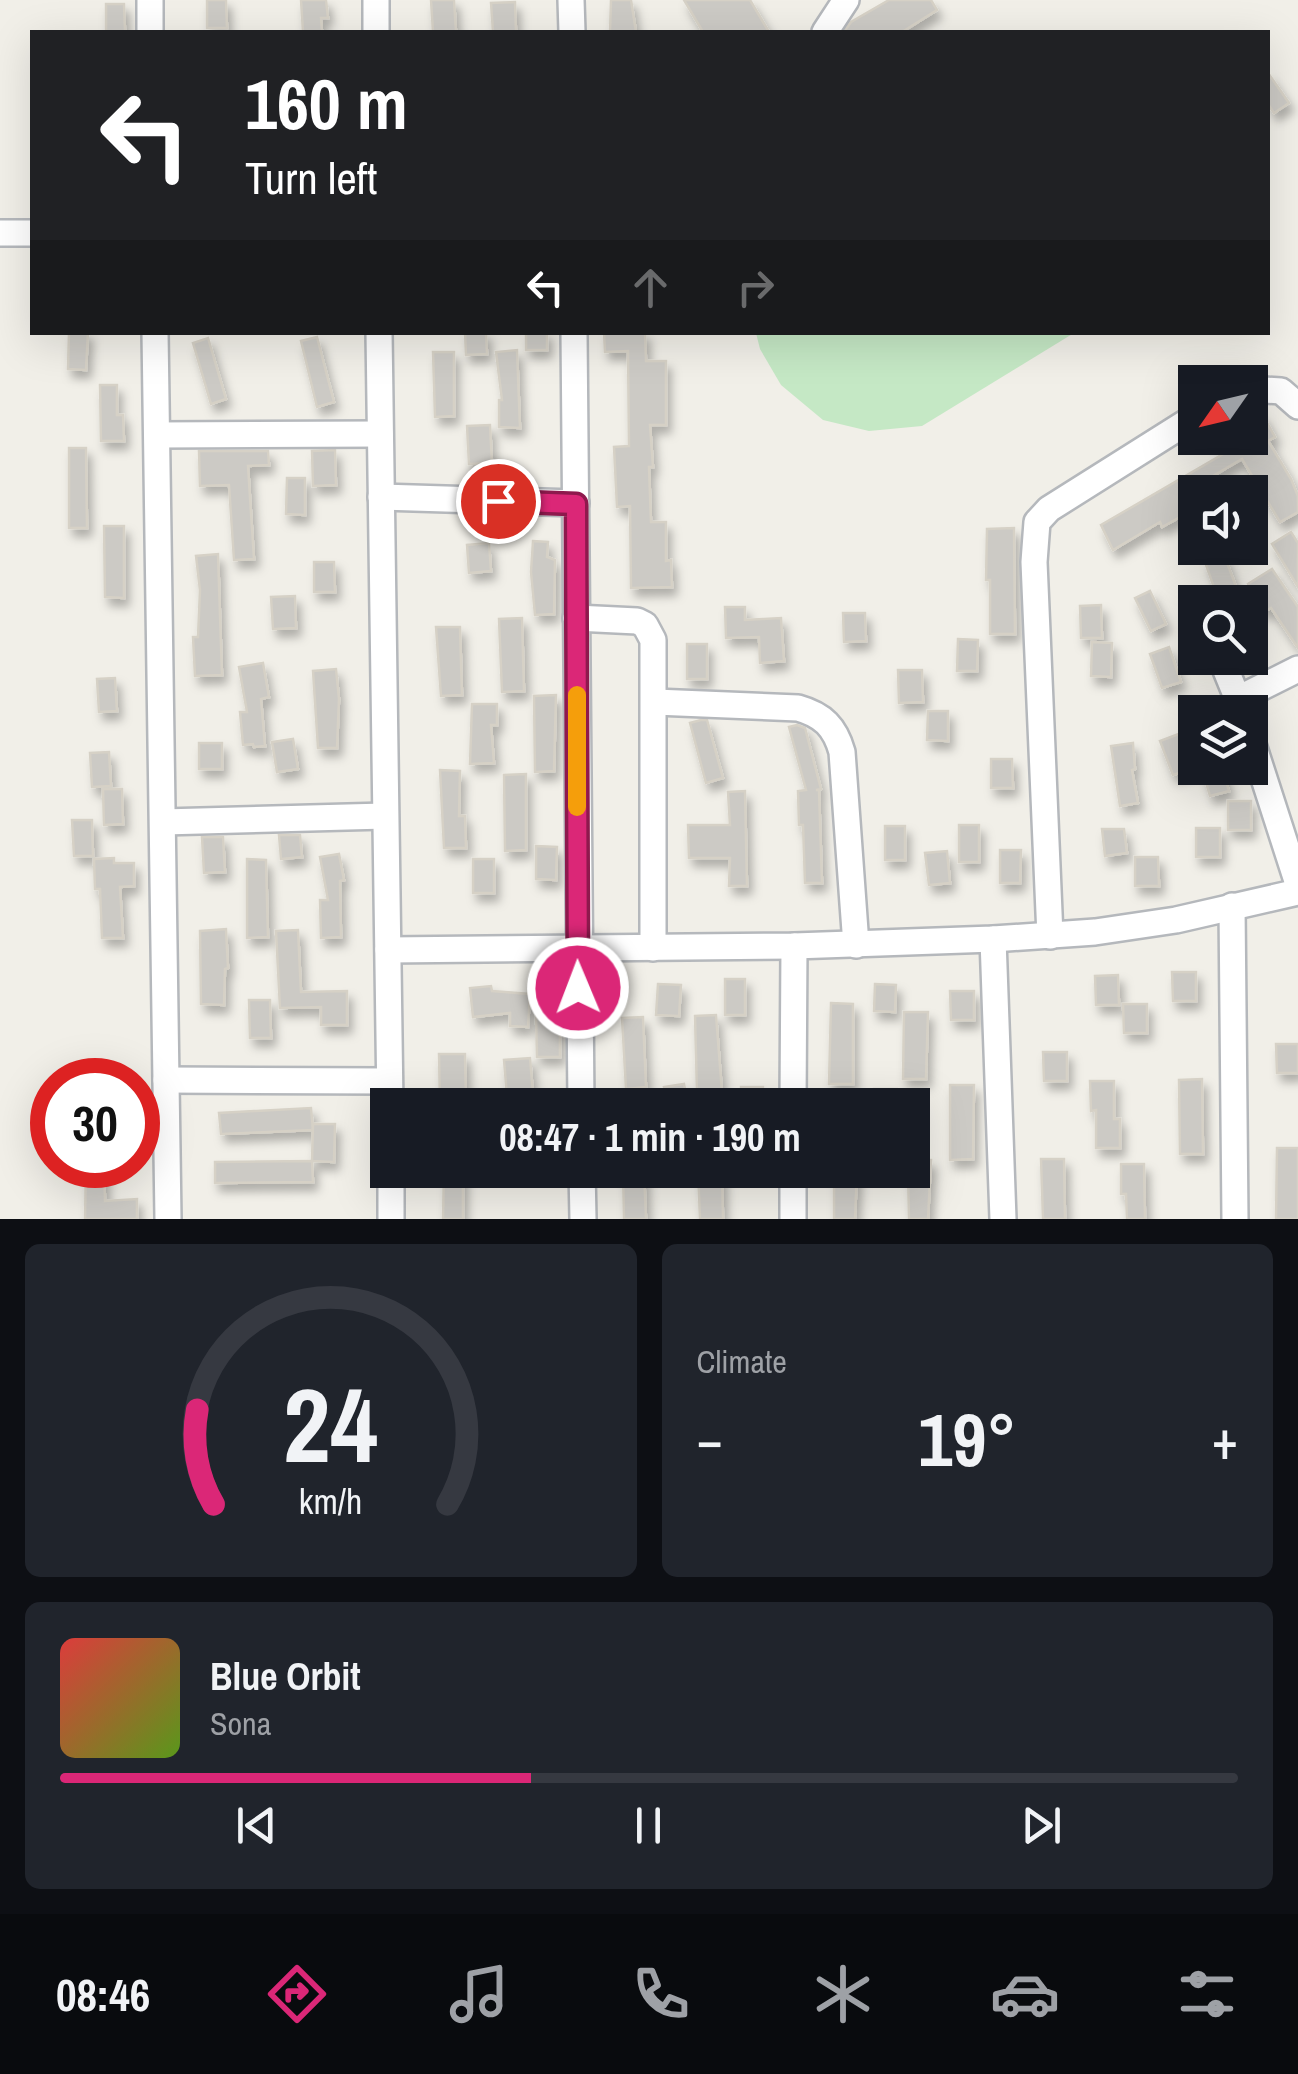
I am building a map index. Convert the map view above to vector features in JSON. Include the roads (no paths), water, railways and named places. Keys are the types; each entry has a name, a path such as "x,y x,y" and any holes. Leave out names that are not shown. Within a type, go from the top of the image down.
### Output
{"street":[{"path":"150,0 150,30"},
{"path":"376,0 376,30"},
{"path":"572,0 572,30"},
{"path":"826,30 846,0"},
{"path":"0,233 30,233"},
{"path":"155,335 168,1219"},
{"path":"379,335 390,1088"},
{"path":"574,335 581,1088"},
{"path":"1268,391 1280,391 1298,406"},
{"path":"1050,936 1034,562 1037,522 1049,508 1178,428"},
{"path":"158,435 380,434"},
{"path":"381,497 576,504"},
{"path":"576,618 626,618 645,625 654,640 653,948"},
{"path":"1257,695 1298,669"},
{"path":"655,702 798,708 814,712 828,722 838,736 842,752 856,945"},
{"path":"1266,785 1298,884"},
{"path":"163,822 385,816"},
{"path":"388,950 994,940 1176,920 1298,892"},
{"path":"1232,906 1236,1219"},
{"path":"994,940 1003,1219"},
{"path":"794,946 794,1088"},
{"path":"166,1080 370,1092"},
{"path":"390,1188 391,1219"},
{"path":"582,1188 583,1219"},
{"path":"793,1188 793,1219"}]}
